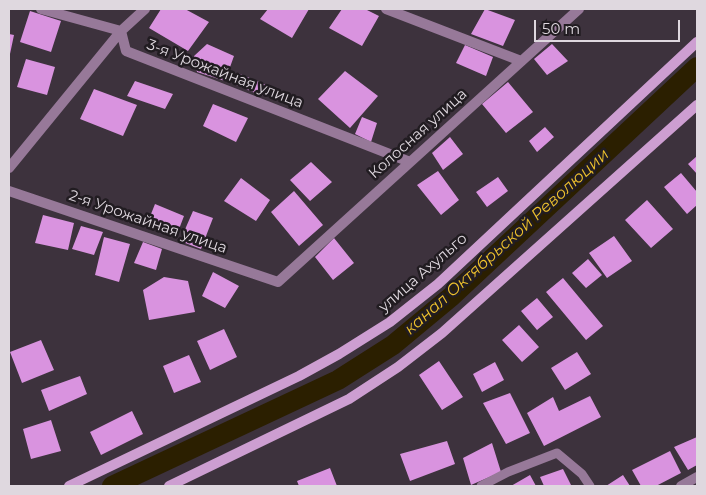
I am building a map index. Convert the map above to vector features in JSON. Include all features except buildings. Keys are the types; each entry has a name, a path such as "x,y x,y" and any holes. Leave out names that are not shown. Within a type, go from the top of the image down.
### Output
{"main road":[{"name":"улица Ахульго","path":"69,486 299,376 390,322 438,284 697,42"},
{"path":"169,486 350,399 398,367 442,333 697,105"}],"street":[{"path":"41,9 121,31"},
{"path":"9,168 121,31 145,9"},
{"path":"386,9 521,61"},
{"name":"Колосная улица","path":"278,282 579,9"},
{"name":"3-я Урожайная улица","path":"121,31 126,51 410,162"},
{"name":"2-я Урожайная улица","path":"9,191 278,282"},
{"path":"681,486 697,477"}],"lane":[{"path":"481,486 508,472 557,453 582,474 590,486"}],"waterway":[{"name":"канал Октябрьской Революции","path":"112,486 338,380 393,345 452,296 697,67"}]}
